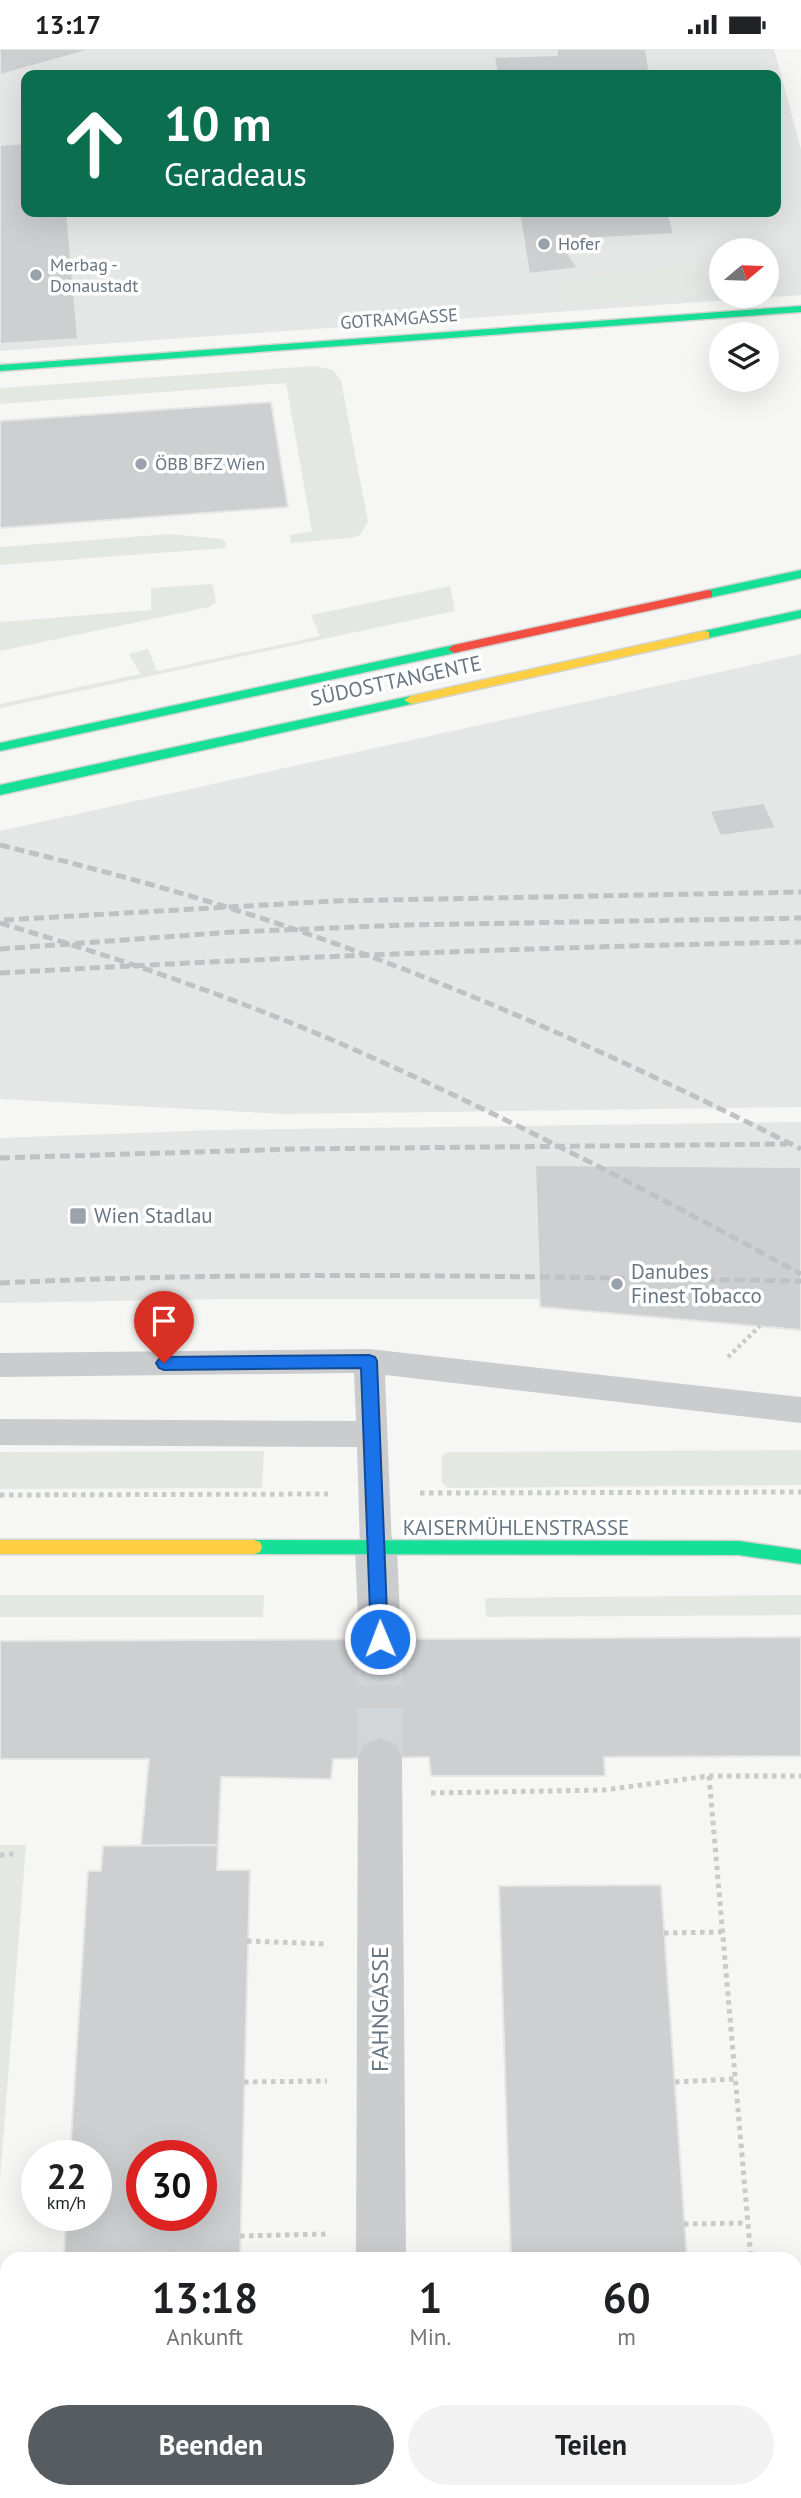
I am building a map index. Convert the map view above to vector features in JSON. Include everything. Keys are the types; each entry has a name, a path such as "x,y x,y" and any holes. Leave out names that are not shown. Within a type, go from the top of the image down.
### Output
{"main road":[{"name":"GOTRAMGASSE","path":"0,367 801,309"},
{"name":"SÜDOSTTANGENTE","path":"0,747 801,574"},
{"name":"SÜDOSTTANGENTE","path":"0,790 801,614"},
{"name":"KAISERMÜHLENSTRASSE","path":"739,1548 789,1537"},
{"name":"KAISERMÜHLENSTRASSE","path":"0,1547 739,1548 801,1557"}],"street":[{"path":"376,1549 380,1639"},
{"name":"FAHNGASSE","path":"380,1758 381,2252"}],"lane":[{"path":"369,1361 376,1549"},
{"path":"0,1365 369,1361 801,1410"},
{"path":"0,1432 370,1434"}],"path":[{"path":"724,1361 760,1326"},
{"path":"709,1776 750,2252"},
{"path":"423,1793 604,1790 709,1776 801,1776"},
{"path":"0,1855 14,1854"},
{"path":"664,1933 722,1932"},
{"path":"247,1941 341,1944"},
{"path":"675,2082 735,2079"},
{"path":"244,2082 339,2081"},
{"path":"684,2224 747,2223"},
{"path":"240,2236 337,2234"}],"shaded area":[{"path":"0,49 774,49 780,70 21,70 21,217 781,217 781,75 801,149 801,295 779,297 779,238 709,238 709,301 0,351"},
{"path":"694,262 705,278 709,278 709,294 566,306 558,282"},
{"path":"316,366 333,370 341,380 368,522 360,535 351,538 291,543 290,535 312,531 286,383 0,404 0,388"},
{"path":"170,534 222,539 226,543 225,548 0,565 0,547"},
{"path":"213,585 216,602 209,607 0,651 0,622 151,610 151,588"},
{"path":"450,586 455,611 0,708 0,704 140,674 129,654 148,649 157,671 320,636 311,615"},
{"path":"801,654 801,1107 283,1114 0,1099 0,831"},
{"path":"801,1122 801,1299 223,1299 0,1303 0,1138 216,1130"},
{"path":"801,1450 801,1485 453,1488 446,1487 442,1482 442,1455 449,1452"},
{"path":"264,1451 262,1488 0,1489 0,1452"},
{"path":"0,1595 264,1595 263,1617 0,1617"},
{"path":"801,1595 801,1615 486,1617 485,1598"},
{"path":"0,1845 26,1845 0,2180"}],"building":[{"path":"0,49 93,49 0,75"},
{"path":"557,49 646,49 649,70 496,70 494,57 557,55"},
{"name":"Merbag - Donaustadt","path":"21,143 21,217 67,217 78,339 0,344 0,145"},
{"name":"Hofer","path":"520,217 669,217 674,234 563,240 565,249 578,268 529,274"},
{"name":"ÖBB BFZ Wien","path":"271,402 288,507 0,528 0,421"},
{"path":"764,803 776,828 720,836 710,811"},
{"path":"535,1165 801,1167 801,1330 540,1307"},
{"path":"801,1637 801,1756 604,1757 605,1776 431,1776 429,1757 333,1759 331,1779 221,1777 218,1845 141,1846 149,1759 0,1759 0,1641"},
{"path":"218,1845 217,1870 250,1870 240,2252 64,2252 65,2231 112,2231 112,2140 71,2140 88,1871 101,1871 103,1846"},
{"path":"661,1885 687,2252 511,2252 499,1886"}],"tunnel":[{"path":"380,1639 380,1758"}],"railway":[{"path":"0,845 118,875 225,907"},
{"path":"225,907 334,901 801,892"},
{"path":"4,920 225,907"},
{"path":"225,907 294,930"},
{"path":"294,930 801,918"},
{"path":"0,923 67,944"},
{"path":"67,944 294,930"},
{"path":"294,930 367,956"},
{"path":"367,956 801,942"},
{"path":"0,949 67,944"},
{"path":"67,944 136,966"},
{"path":"136,966 367,956"},
{"path":"367,956 559,1034 801,1149"},
{"path":"0,973 136,966"},
{"path":"136,966 311,1031 374,1058 558,1146"},
{"path":"558,1146 787,1144"},
{"path":"0,1158 294,1149 558,1146"},
{"path":"558,1146 801,1274"},
{"path":"0,1283 300,1276 801,1281"}],"traffic: fast":[{"path":"0,368 801,309"},
{"path":"708,594 801,574"},
{"path":"704,635 801,614"},
{"path":"0,747 454,649"},
{"path":"0,790 411,700"},
{"path":"254,1547 739,1548 801,1557"}],"traffic: slow":[{"path":"411,700 704,635"},
{"path":"0,1547 254,1547"}],"traffic: jam":[{"path":"454,649 708,594"}],"place":[{"name":"Hofer","path":"544,244"},
{"name":"Merbag - Donaustadt","path":"36,275"},
{"name":"ÖBB BFZ Wien","path":"141,464"},
{"name":"Wien Stadlau","path":"78,1216"},
{"name":"Danubes Finest Tobacco","path":"617,1284"}],"route":[{"path":"164,1363 369,1361 380,1639"}]}
